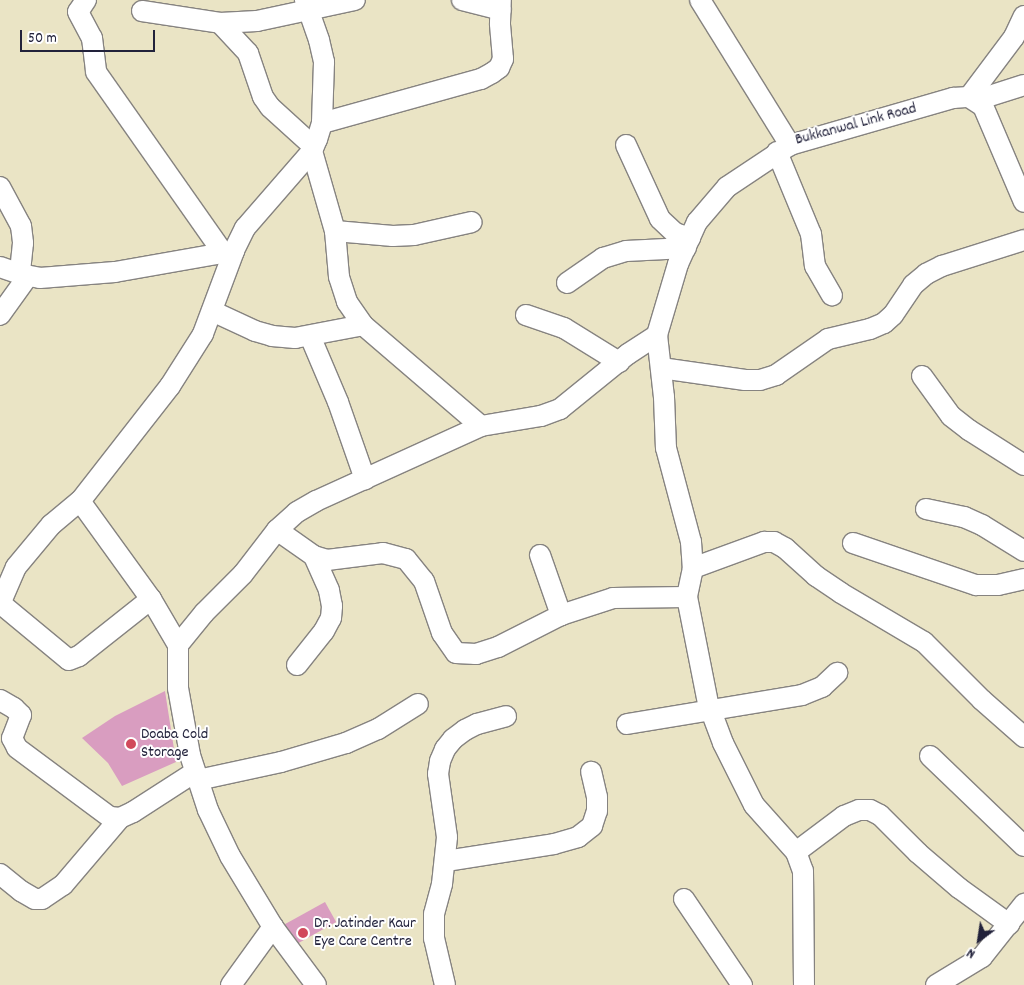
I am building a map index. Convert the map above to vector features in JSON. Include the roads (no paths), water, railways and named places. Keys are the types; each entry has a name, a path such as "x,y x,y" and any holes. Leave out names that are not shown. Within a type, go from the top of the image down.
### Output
{"street":[{"path":"86,0 78,12 92,38 96,72 228,252"},
{"path":"142,11 220,22 257,21 307,5 356,0"},
{"path":"322,124 481,79 499,68 503,60 501,5 462,0"},
{"name":"Bukkanwal Link Road","path":"700,0 783,148 953,98 973,98 1024,85"},
{"path":"151,598 88,650 69,660 0,603 16,567 51,525 80,501 170,386 203,334 212,311 228,252 245,228 313,149 322,124 324,62 307,5"},
{"path":"1024,16 1014,37 973,98 983,106 1024,202"},
{"path":"220,22 248,53 263,97 270,107 313,149 335,231 339,277 347,302 364,325 481,426"},
{"path":"626,145 660,219 688,243"},
{"path":"804,985 803,871 796,852 754,805 723,743 711,710 687,597 693,568 691,542 666,448 657,335 697,222 727,187 783,148 811,234 815,266 832,296"},
{"path":"0,187 21,226 24,275 0,316"},
{"path":"335,231 392,236 414,235 472,222"},
{"path":"661,368 745,380 760,380 776,375 828,339 884,324 893,315 913,285 926,274 942,266 1024,240"},
{"path":"567,283 587,268 610,256 626,251 688,243"},
{"path":"0,267 40,278 115,272 228,252"},
{"path":"212,311 272,336 295,338 364,325"},
{"path":"526,315 564,328 619,362"},
{"path":"178,645 204,613 243,574 277,530 297,512 316,501 481,426 541,416 560,409 619,362 657,335"},
{"path":"310,336 338,402 365,479"},
{"path":"922,376 951,416 969,430 1024,465"},
{"path":"80,501 151,598 178,645 178,688 190,754 208,810 230,856 272,927 316,985"},
{"path":"926,509 964,517 982,525 1024,551"},
{"path":"277,530 314,556 327,560 383,553 406,559 424,581 442,633 456,653 476,654 498,646 561,615 613,598 687,597"},
{"path":"693,568 764,542 774,542 785,548 816,576 841,593 924,642 982,700 1024,737"},
{"path":"853,543 976,585 998,585 1024,579"},
{"path":"540,555 561,615"},
{"path":"296,665 324,632 331,618 332,606 328,590 314,556"},
{"path":"627,724 813,692 822,687 837,673"},
{"path":"0,700 14,708 21,715 12,738 17,748 110,818 120,818"},
{"path":"0,874 21,891 35,899 42,899 62,885 120,818 197,776 281,762 346,743 378,729 418,704"},
{"path":"445,985 439,967 434,922 446,861 447,837 438,774 445,749 453,739 477,724 506,716"},
{"path":"930,756 1024,846"},
{"path":"446,861 554,844 578,837 592,826 597,811 597,797 591,772"},
{"path":"796,852 844,816 859,810 870,810 880,815 918,853 959,888 1009,924"},
{"path":"684,899 742,985"},
{"path":"937,985 982,956 1024,904"},
{"path":"231,985 272,927"}],"place":[{"name":"Doaba Cold Storage","path":"131,744"},
{"name":"Dr. Jatinder Kaur Eye Care Centre","path":"303,933"}]}
